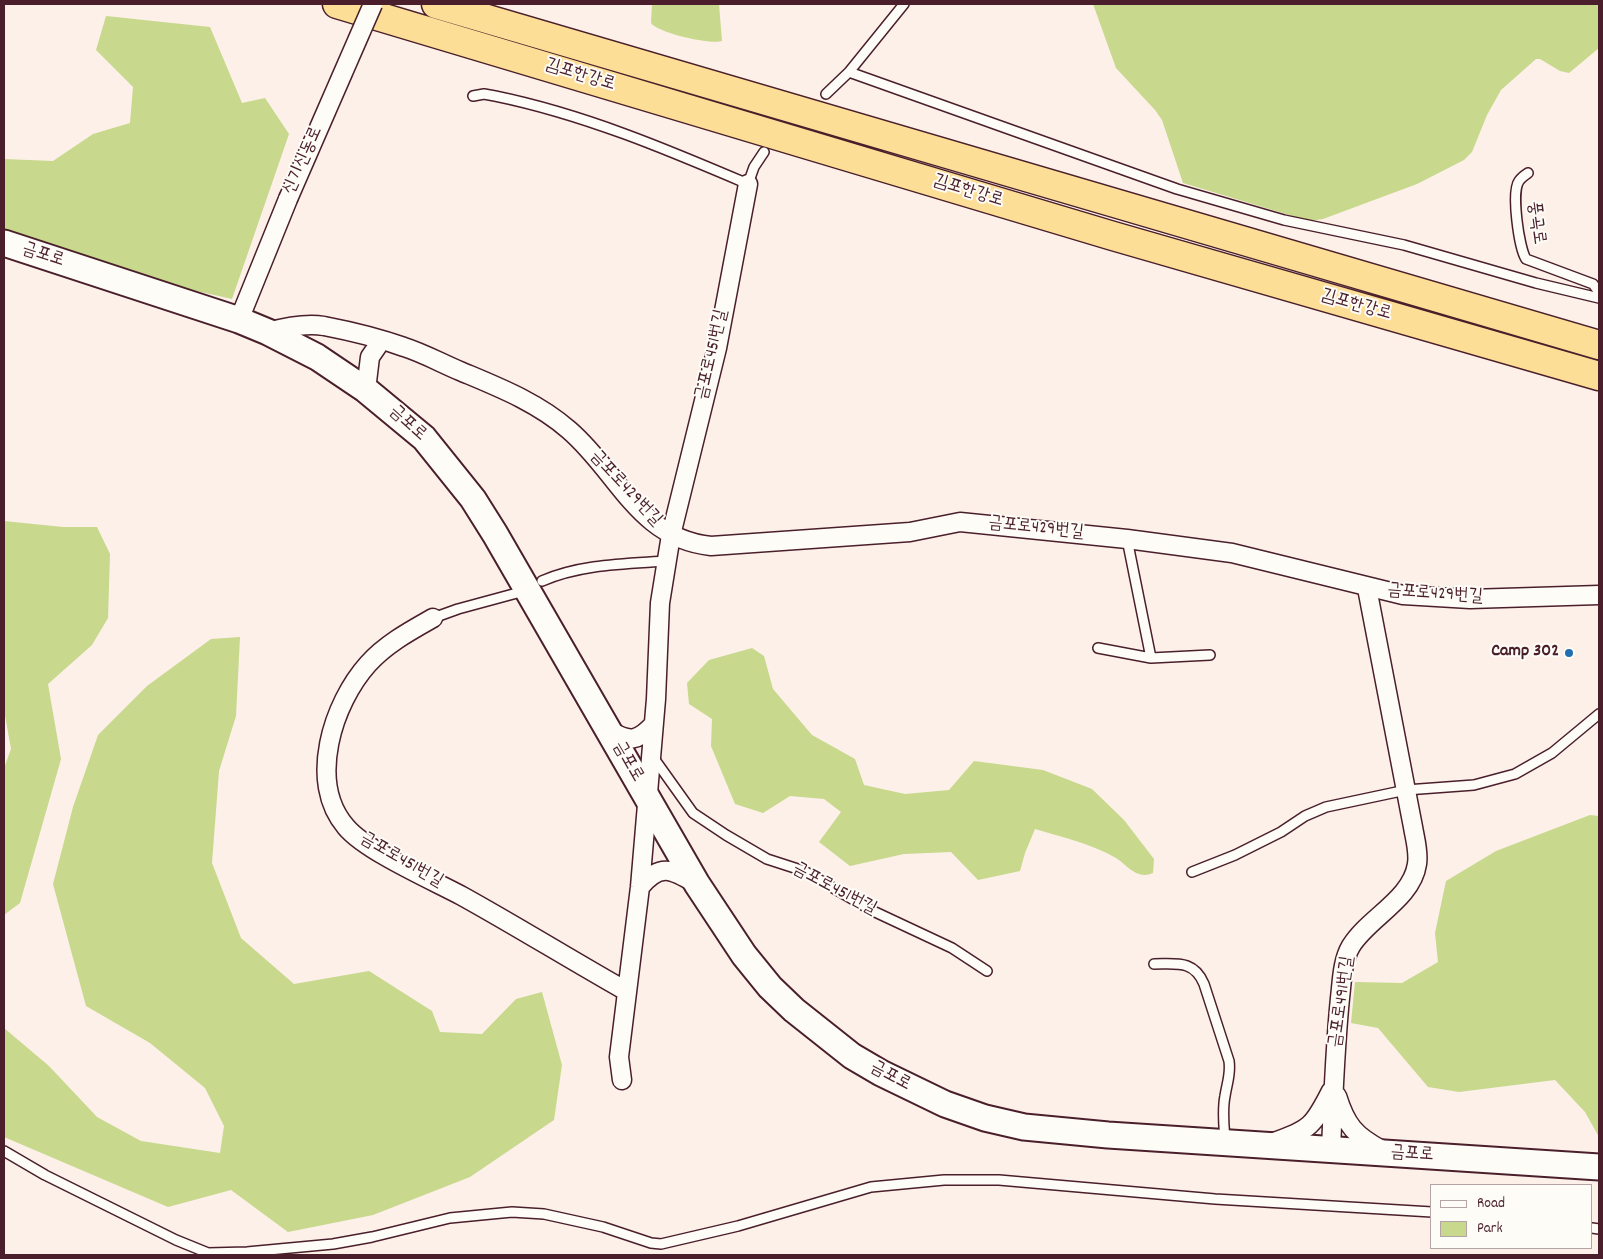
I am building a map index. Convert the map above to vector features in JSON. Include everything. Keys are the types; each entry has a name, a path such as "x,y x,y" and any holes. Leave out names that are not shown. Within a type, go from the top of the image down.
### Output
{"highway":[{"name":"김포한강로","path":"338,4 1112,236 1599,376"},
{"name":"김포한강로","path":"436,4 1599,345"}],"main road":[{"name":"금포로","path":"4,243 239,320 268,332 317,357 366,390 424,438 474,499 697,884 744,955 776,993 852,1056 913,1090 953,1107 1024,1127 1226,1143 1599,1167"}],"street":[{"name":"신기신동로","path":"239,320 288,199 373,4"},
{"name":"금포로451번길","path":"648,798 660,603 670,535 716,348 748,184"},
{"name":"금포로429번길","path":"268,332 289,326 322,326 381,340 404,347 529,402 550,415 589,450 651,521 670,535 691,543 711,546 910,532 960,522 1127,539 1232,553 1282,564 1402,596 1434,598 1541,598 1599,595"},
{"path":"366,390 370,357 381,340"},
{"name":"금포로491번길","path":"1331,1150 1343,974 1350,947 1404,890 1413,878 1417,865 1417,851 1406,790 1367,588"},
{"name":"금포로451번길","path":"433,618 384,650 369,663 342,704 335,720 326,769 329,796 336,813 346,827 370,846 464,897 626,991"},
{"path":"610,731 625,739 635,739 644,735 654,724"},
{"name":"금포로","path":"622,1080 619,1057 640,887 648,798"},
{"path":"640,887 649,876 666,870 676,872 697,884"},
{"path":"1264,1145 1297,1135 1307,1129 1320,1112 1334,1086"},
{"path":"1334,1086 1342,1114 1356,1134 1390,1154"}],"lane":[{"path":"826,94 848,72 904,4"},
{"path":"848,72 1176,189 1284,220 1404,245 1536,283 1599,298"},
{"path":"474,96 495,96 572,115 676,154 748,184"},
{"name":"금포로451번길","path":"748,184 754,167 764,152"},
{"name":"풍곡로","path":"1528,173 1518,181 1515,191 1522,252 1526,259 1593,284 1599,292"},
{"path":"1127,539 1151,658"},
{"path":"542,581 554,576 592,568 667,561"},
{"name":"금포로451번길","path":"433,618 517,593"},
{"path":"1098,648 1151,658 1210,655"},
{"path":"1192,872 1235,856 1314,812 1372,796 1406,790 1474,785 1516,774 1552,754 1599,714"},
{"name":"금포로451번길","path":"651,754 693,813 726,835 767,859 804,871 873,911 952,948 987,971"},
{"path":"1154,964 1191,966 1200,974 1229,1061 1231,1074 1225,1096 1226,1143"},
{"path":"4,1151 45,1175 176,1240 198,1250 218,1254 333,1244 372,1238 450,1218 512,1212 544,1214 603,1227 650,1243 661,1244 738,1226 872,1186 944,1180 999,1180 1215,1199 1430,1212"}],"green space":[{"path":"652,4 719,4 722,41 716,42 685,37 656,27 651,23"},
{"path":"1093,4 1599,4 1599,48 1569,73 1560,71 1540,59 1536,59 1501,90 1487,115 1472,152 1464,160 1417,184 1323,219 1309,221 1183,183 1162,120 1116,68"},
{"path":"106,16 210,27 242,103 265,98 289,134 232,299 152,281 4,233 4,159 53,161 93,134 130,123 133,87 96,50"},
{"path":"4,521 63,527 97,527 110,554 108,618 92,645 48,684 61,759 20,903 4,915 4,768 11,749 4,710"},
{"path":"240,637 236,716 219,771 212,863 241,938 294,984 369,971 432,1011 440,1032 482,1034 516,999 542,992 562,1065 554,1120 470,1177 373,1215 288,1232 231,1190 168,1207 4,1137 4,1028 49,1066 97,1117 141,1141 220,1153 224,1126 205,1088 150,1043 86,1006 53,884 73,807 98,735 147,686 211,639"},
{"path":"752,648 764,656 773,689 812,735 855,759 864,785 905,794 949,790 974,761 1043,770 1092,789 1124,820 1154,859 1153,873 1142,875 1116,858 1097,849 1035,829 1020,871 978,880 951,852 904,854 850,866 819,842 841,812 824,799 790,796 763,813 735,804 711,746 712,719 689,704 687,683 709,660"},
{"path":"1590,815 1599,816 1599,1137 1585,1112 1555,1080 1459,1092 1428,1087 1378,1028 1351,1023 1355,982 1402,983 1438,962 1435,933 1446,881 1496,851"}],"place":[{"name":"Camp 302","path":"1569,653"}]}
